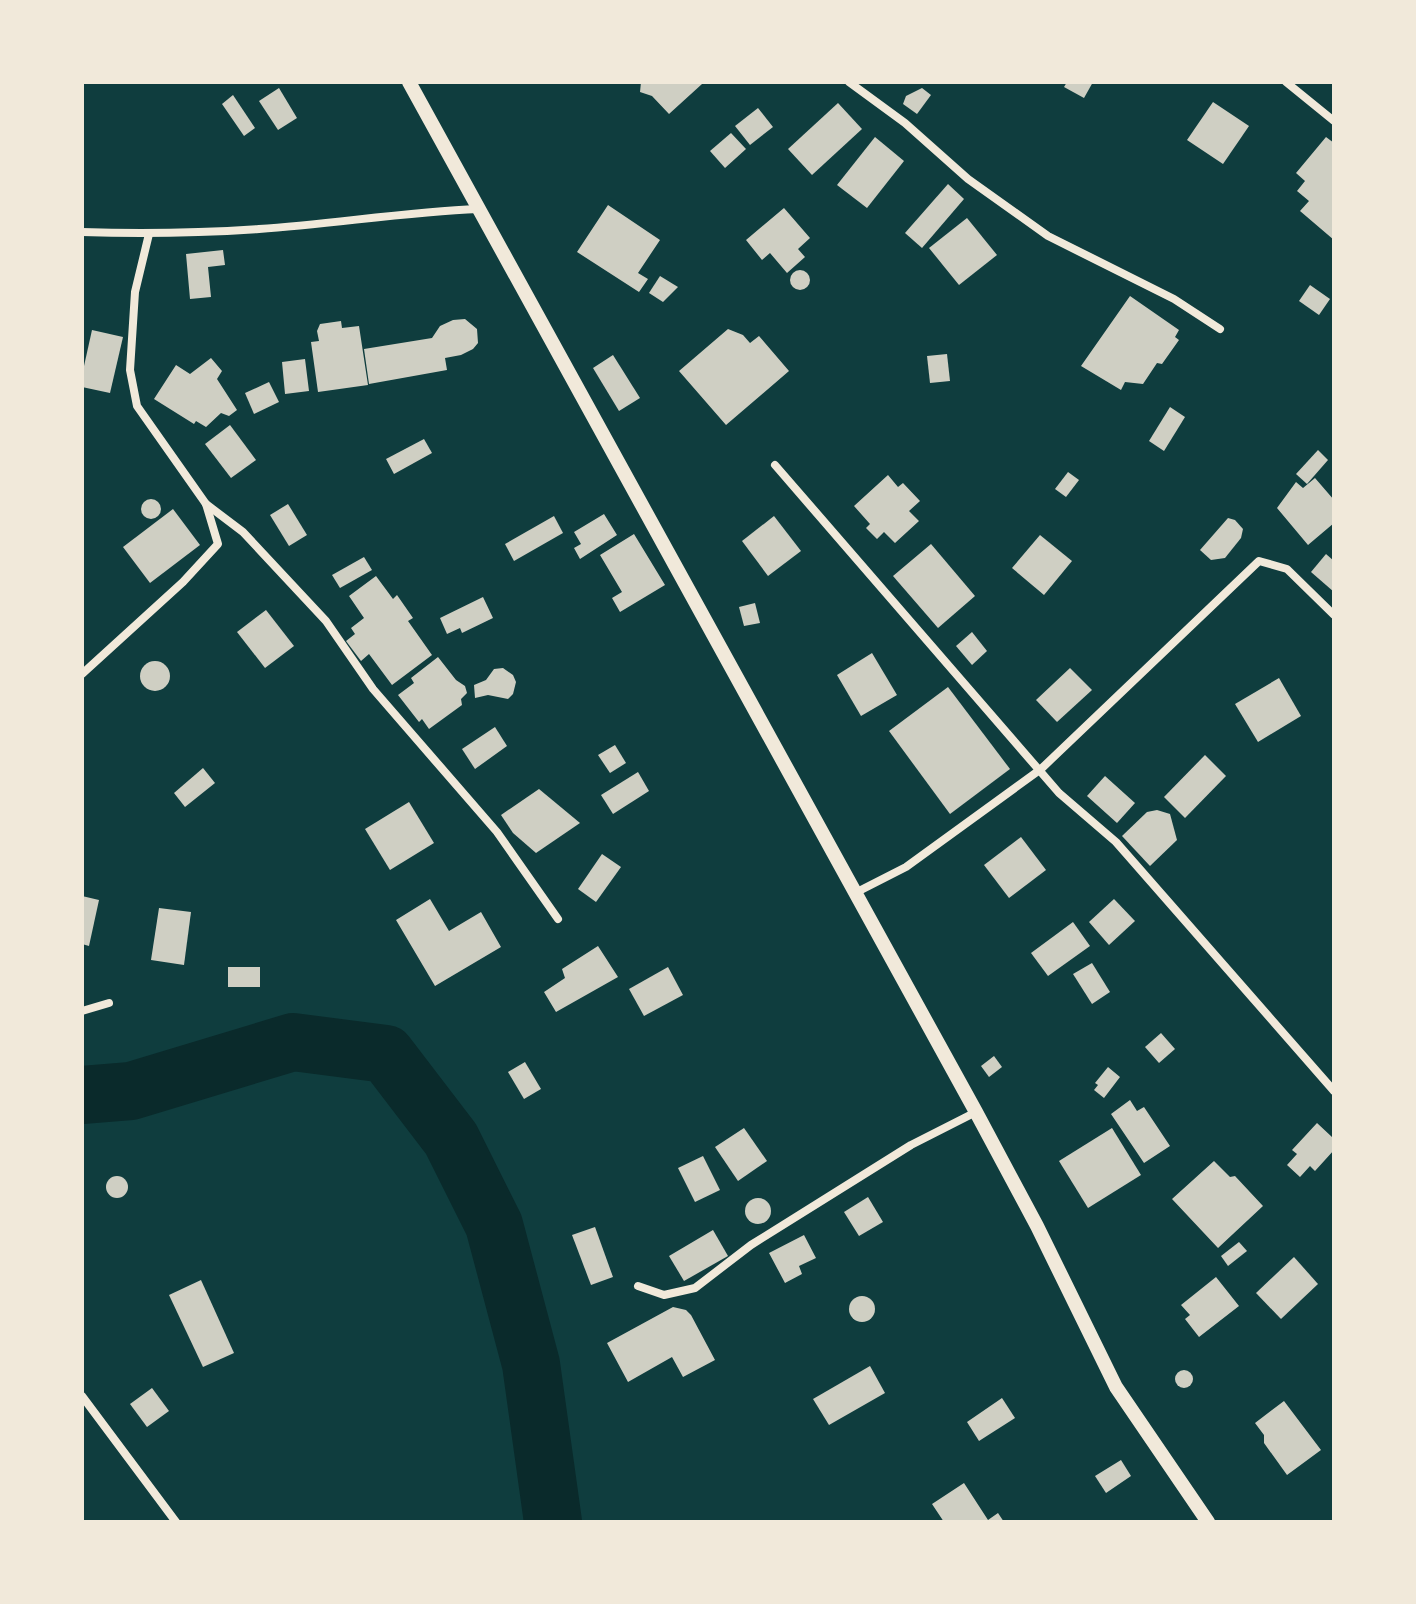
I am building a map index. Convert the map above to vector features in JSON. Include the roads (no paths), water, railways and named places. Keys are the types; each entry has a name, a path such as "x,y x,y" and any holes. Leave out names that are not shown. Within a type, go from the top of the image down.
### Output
{"street":[{"path":"409,82 976,1112 1037,1226 1116,1387 1208,1522"},
{"path":"849,82 905,123 968,179 1048,236 1174,299 1220,329"},
{"path":"1286,82 1334,121"},
{"path":"82,232 149,234 260,229 478,209"},
{"path":"149,234 135,292 130,370 137,406 206,504 243,532 326,621 373,689 497,832 558,919"},
{"path":"775,465 1059,793 1116,842 1334,1091"},
{"path":"82,674 183,582 218,544 206,504"},
{"path":"855,893 906,867 1041,769 1259,561 1287,569 1334,615"},
{"path":"82,1011 109,1003"},
{"path":"638,1286 664,1295 695,1288 777,1228 911,1145 976,1112"},
{"path":"82,1396 176,1522"}],"waterway":[{"path":"82,1095 131,1091 293,1042 386,1054 451,1139 494,1225 531,1364 553,1522"}]}
